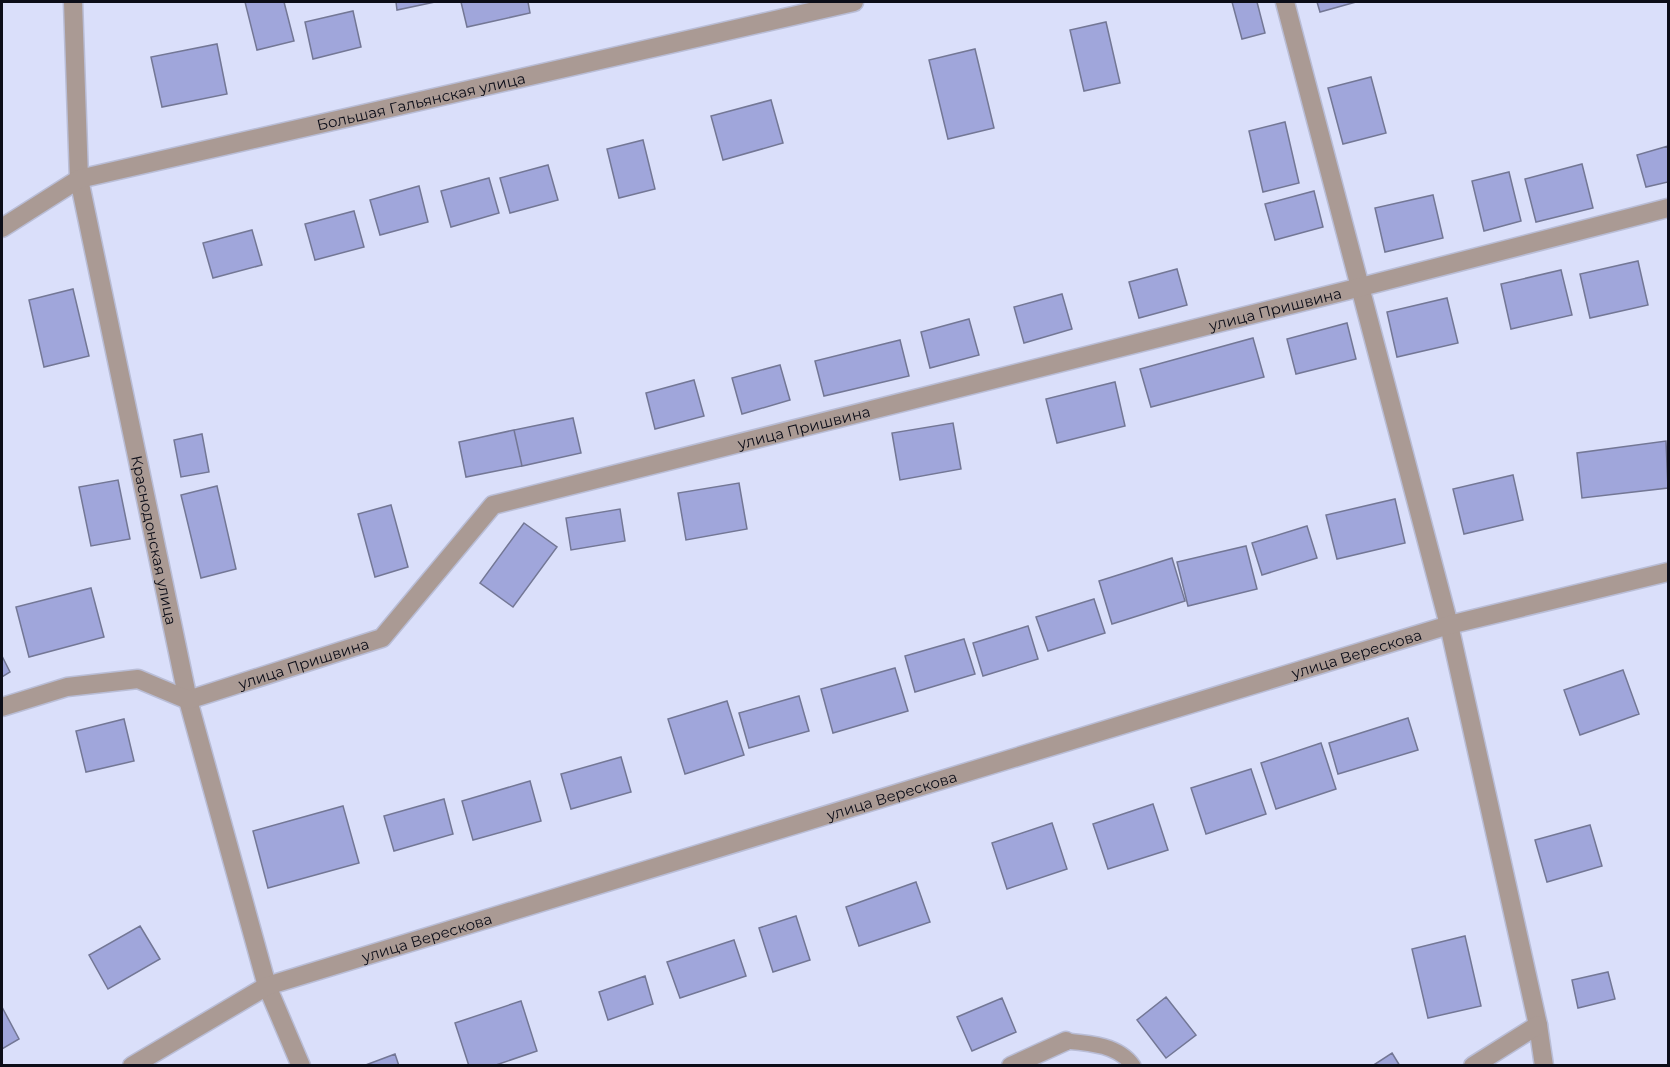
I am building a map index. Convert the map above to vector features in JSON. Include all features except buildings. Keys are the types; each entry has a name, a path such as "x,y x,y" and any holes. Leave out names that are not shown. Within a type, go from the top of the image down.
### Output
{"street":[{"name":"Краснодонская улица","path":"73,2 79,179 188,700 267,986 301,1065"},
{"name":"Большая Гальянская улица","path":"2,228 79,179 854,2"},
{"path":"1285,2 1449,625 1538,1025 1544,1065"},
{"name":"улица Пришвина","path":"188,700 381,638 493,505 1668,208"},
{"name":"улица Верескова","path":"132,1065 267,986 1449,625 1668,572"},
{"path":"2,707 67,687 138,679 188,700"},
{"path":"1473,1065 1538,1025"},
{"path":"1011,1065 1066,1041"}],"lane":[{"path":"1066,1041 1099,1043 1133,1065"}]}
